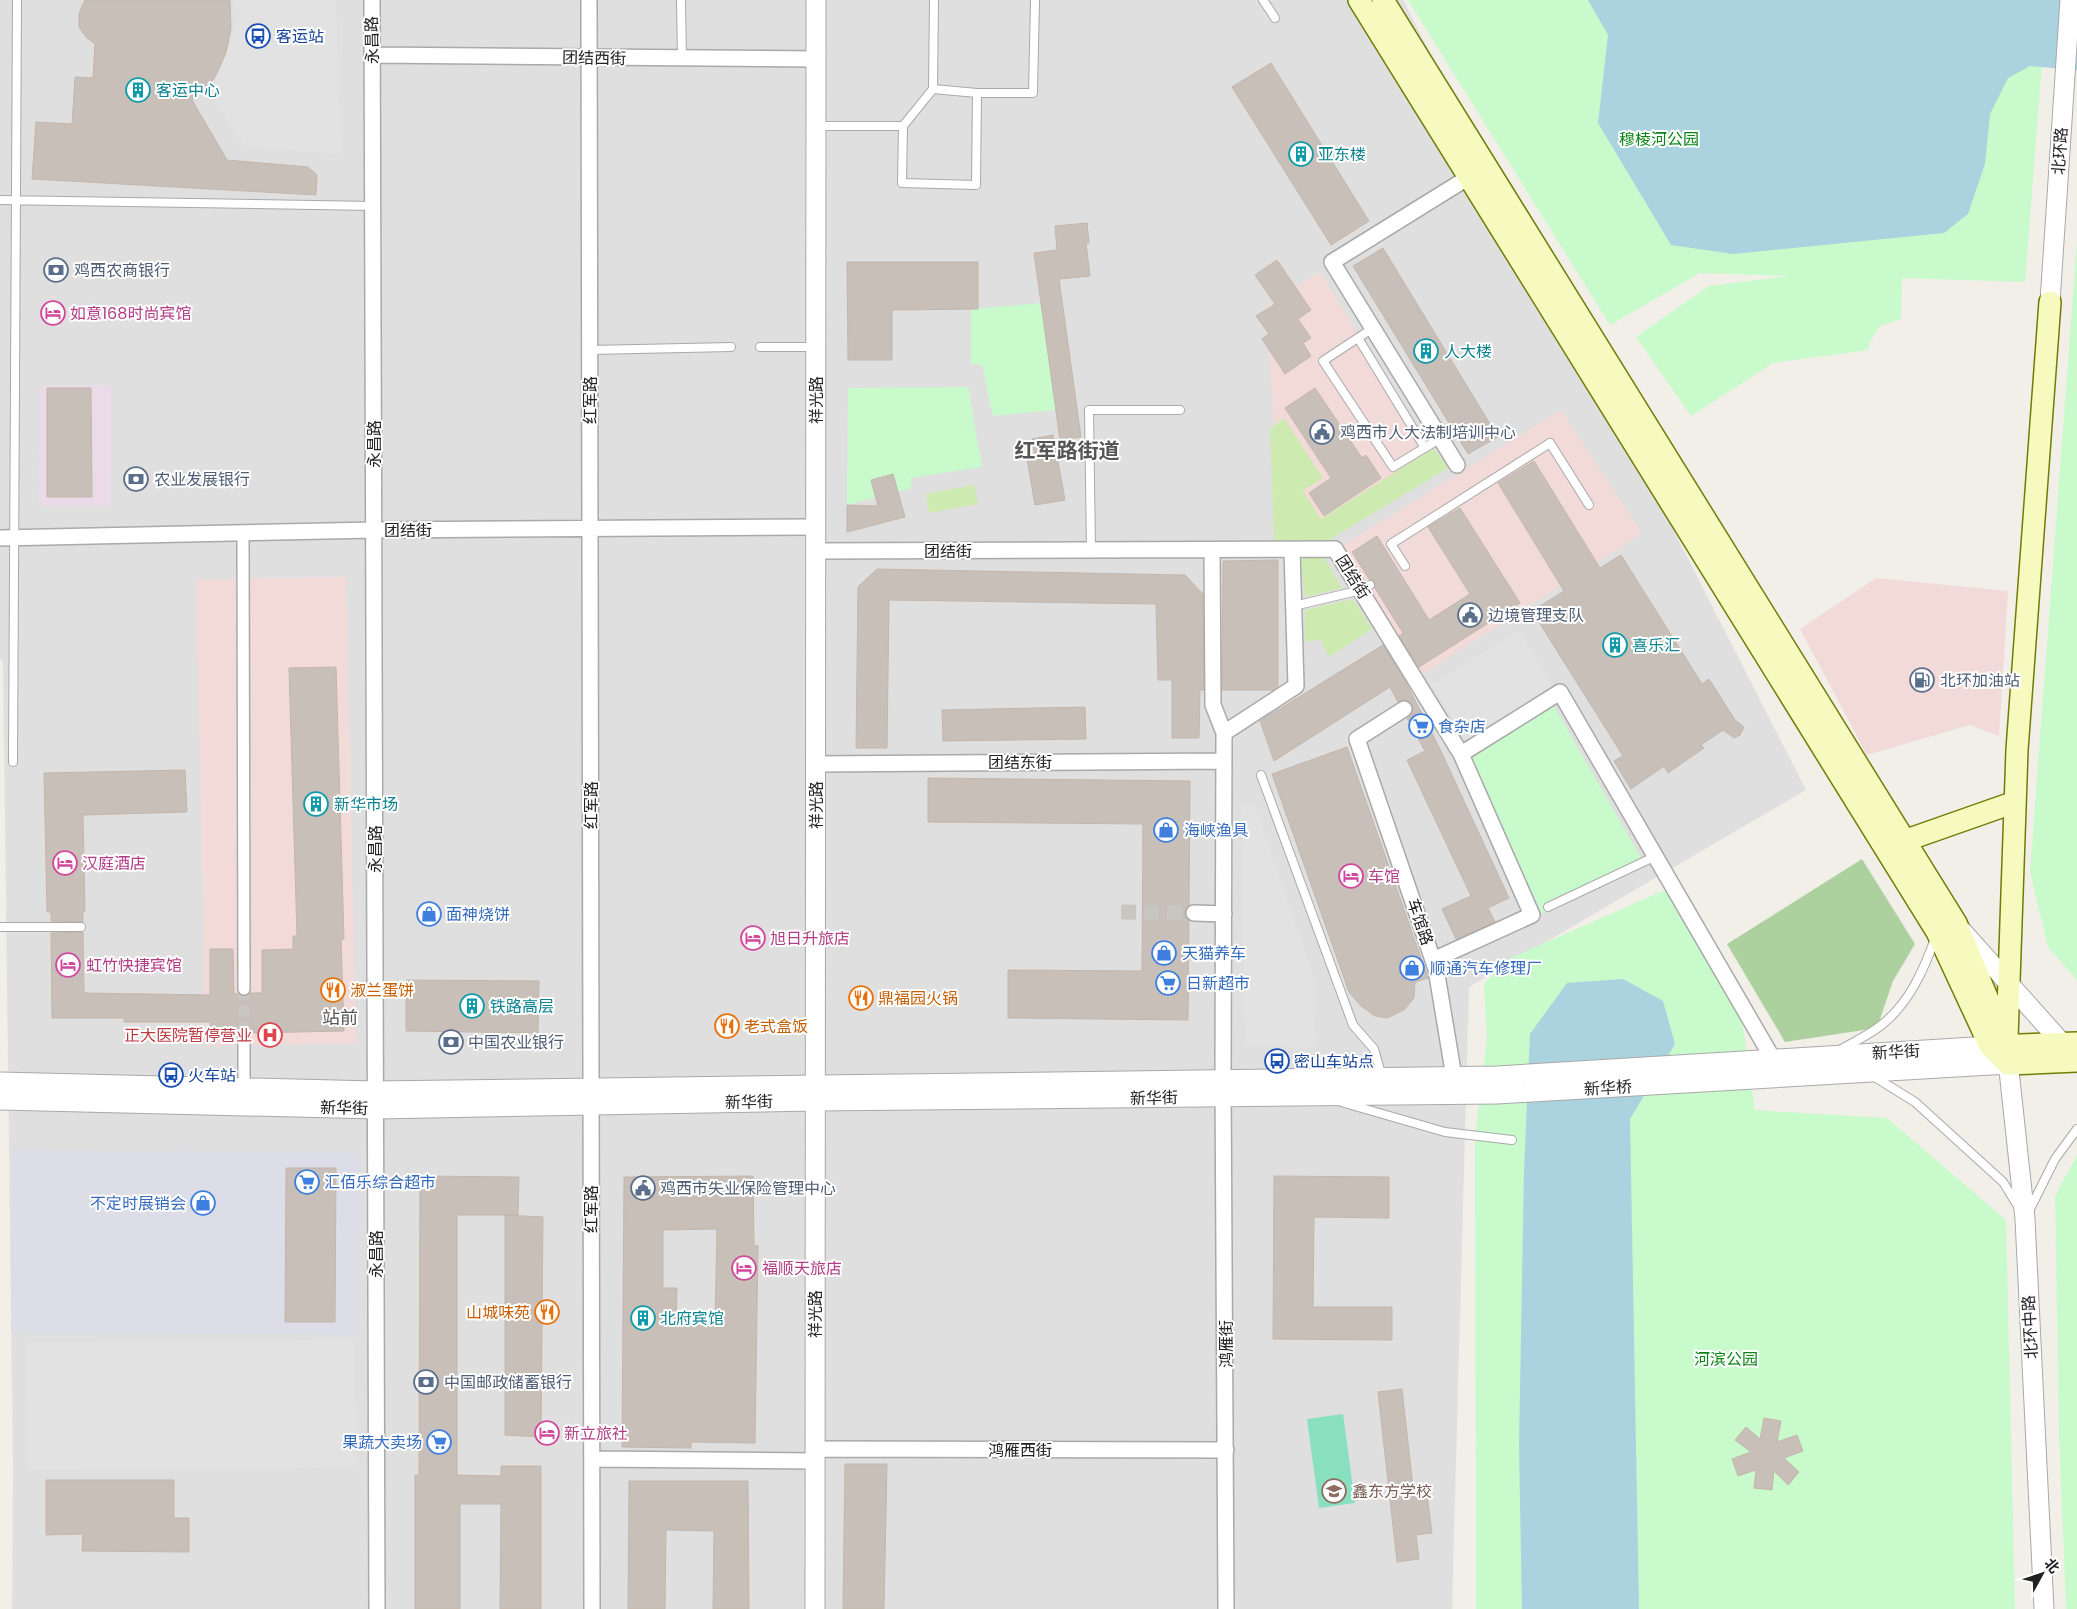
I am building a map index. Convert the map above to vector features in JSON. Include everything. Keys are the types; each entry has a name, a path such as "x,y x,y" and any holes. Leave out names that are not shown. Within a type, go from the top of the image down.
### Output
{"main road":[{"path":"1360,0 1469,177 1946,928"},
{"path":"1383,0 1904,841 2002,1052"},
{"path":"2002,1052 2009,984 2018,740 2050,302"},
{"path":"1904,841 2015,802"},
{"name":"新华街","path":"2002,1052 2069,1042"},
{"name":"新华街","path":"2002,1052 2077,1060"}],"street":[{"name":"永昌路","path":"372,0 377,1609"},
{"name":"红军路","path":"589,0 592,1609"},
{"name":"祥光路","path":"815,1609 816,0"},
{"name":"北环路","path":"2050,302 2070,0"},
{"name":"团结西街","path":"372,55 590,59 816,59"},
{"path":"1457,465 1332,262 1469,177"},
{"name":"团结街","path":"7,537 374,530 816,527"},
{"path":"243,533 244,989"},
{"name":"团结街","path":"816,551 1212,551 1335,549 1366,588 1460,754 1532,915 1433,960"},
{"path":"1212,551 1213,705 1224,733 1296,686 1292,550"},
{"path":"1460,754 1560,692 1773,1060"},
{"name":"车馆路","path":"1404,709 1357,739 1433,960 1454,1077"},
{"name":"鸿雁街","path":"1224,733 1223,1088 1226,1609"},
{"name":"团结东街","path":"816,764 1224,761"},
{"path":"1194,913 1224,914"},
{"path":"1946,928 2009,984 2069,1042"},
{"path":"244,1035 244,1088"},
{"name":"新华街","path":"1717,1072 1773,1060 1828,1056 2002,1052"},
{"name":"新华街","path":"1717,1072 1868,1072 2002,1052"},
{"name":"北环中路","path":"2002,1052 2025,1219 2044,1609"},
{"name":"新华桥","path":"1497,1085 1717,1072"},
{"name":"新华街","path":"0,1100 376,1100 1223,1088 1382,1077 1454,1077 1497,1085"},
{"name":"新华街","path":"0,1082 244,1088 376,1100"},
{"name":"新华街","path":"1223,1088 1319,1096 1497,1085"},
{"name":"鸿雁西街","path":"592,1459 1226,1450"}],"lane":[{"path":"13,762 7,537 15,200 16,0"},
{"path":"681,0 682,59"},
{"path":"934,0 933,89 903,126 902,183 976,184 977,93"},
{"path":"933,89 977,93 1034,93 1035,0"},
{"path":"1264,0 1275,18"},
{"path":"816,126 903,126"},
{"path":"0,200 373,206"},
{"path":"1373,328 1322,361 1394,467 1441,438"},
{"path":"1358,338 1424,448"},
{"path":"590,350 732,347"},
{"path":"760,347 816,347"},
{"path":"1090,551 1090,410 1180,410"},
{"path":"1405,566 1391,544 1550,443 1589,505"},
{"path":"1294,606 1366,588"},
{"path":"1261,775 1353,1025 1374,1049 1382,1077"},
{"path":"1548,907 1656,856"},
{"path":"0,927 81,927"},
{"path":"1828,1056 1884,1023 1890,1017 1906,998 1946,928"},
{"path":"1868,1072 1915,1102 2003,1182 2025,1219"},
{"path":"1319,1096 1445,1132 1512,1140"},
{"path":"2025,1219 2055,1159 2077,1129"}],"shaded area":[{"path":"0,0 1403,0 1806,790 1469,987 1452,1609 12,1609 13,1468 3,661 0,660"},
{"path":"232,0 336,0 341,154 244,146 211,95 240,15"},
{"path":"1320,272 1441,468 1329,532 1279,531 1267,305"},
{"path":"40,386 111,386 110,506 39,506"},
{"path":"1561,410 1642,533 1422,675 1342,546"},
{"path":"346,577 356,1043 206,1046 196,580"},
{"path":"1876,578 2008,591 1999,736 1970,725 1867,755 1800,629"},
{"path":"1519,631 1554,689 1468,742 1432,685"},
{"path":"1254,803 1314,978 1316,1047 1245,1046 1241,807"},
{"path":"12,1150 361,1153 360,1335 11,1332"},
{"path":"355,1340 356,1467 28,1470 27,1343"}],"green space":[{"name":"穆棱河公园","path":"1408,0 2047,0 2025,282 1902,278 1901,319 1880,326 1870,342 1868,350 1773,363 1691,416 1636,337 1709,286 1790,276 1700,273 1610,325"},
{"path":"2077,241 2077,980 2048,947 2030,872"},
{"path":"1041,303 1056,410 993,416 982,365 971,364 971,309"},
{"path":"968,387 982,467 911,478 911,488 847,505 848,388"},
{"path":"1284,418 1323,478 1303,491 1321,519 1434,448 1448,468 1329,540 1274,540 1270,429"},
{"path":"974,485 978,504 929,513 926,494"},
{"path":"1324,557 1342,588 1305,597 1301,559"},
{"path":"1353,599 1372,629 1329,657 1320,639 1305,642 1305,610"},
{"path":"1552,703 1645,865 1542,914 1469,755"},
{"path":"1862,859 1915,944 1893,981 1877,1028 1785,1042 1727,944"},
{"name":"河滨公园","path":"1681,883 1743,1026 1755,1110 1887,1118 2006,1220 2015,1609 1476,1609 1475,1136 1487,1039 1484,984 1506,960"},
{"path":"2077,1155 2077,1609 2066,1609 2059,1433 2055,1196"},
{"path":"1343,1414 1355,1503 1319,1508 1307,1419"}],"water":[{"name":"穆棱河公园","path":"1588,0 2077,0 2077,70 2030,66 2008,78 1990,114 1985,164 1968,214 1944,233 1733,254 1671,245 1598,123 1608,35"},
{"path":"1623,979 1663,1001 1675,1044 1630,1119 1639,1609 1522,1609 1519,1445 1524,1170 1530,1034 1567,983"}],"building":[{"name":"客运中心","path":"85,0 230,0 231,28 226,53 214,79 192,100 227,160 308,167 317,175 316,195 32,179 36,122 72,124 75,77 93,78 95,44 86,37 79,27 79,13"},
{"name":"亚东楼","path":"1271,63 1369,221 1331,245 1232,87"},
{"path":"1087,223 1089,243 1086,243 1090,276 1059,279 1081,437 1060,440 1034,253 1057,250 1055,226"},
{"name":"人大楼","path":"1383,248 1498,437 1468,454 1353,266"},
{"path":"1277,260 1311,310 1298,319 1311,338 1303,343 1311,356 1285,374 1262,339 1269,334 1256,316 1275,304 1255,275"},
{"path":"847,262 978,262 978,309 892,310 892,360 848,360"},
{"path":"47,388 91,388 92,497 47,497"},
{"name":"鸡西市人大法制培训中心","path":"1315,388 1362,458 1366,455 1381,478 1324,516 1309,493 1331,478 1285,408"},
{"path":"1053,435 1065,500 1035,505 1027,459 1035,458 1032,439"},
{"name":"喜乐汇","path":"1534,461 1600,568 1621,555 1702,684 1709,679 1735,720 1744,727 1740,735 1734,738 1723,730 1701,745 1704,748 1668,773 1664,766 1631,789 1614,761 1623,756 1532,611 1564,591 1498,483"},
{"path":"893,474 905,517 847,532 847,505 878,506 871,480"},
{"path":"1460,508 1520,603 1419,667 1399,636 1403,633 1375,588 1375,582 1369,579 1352,552 1377,536 1429,620 1470,594 1428,527"},
{"path":"1278,560 1278,686 1273,690 1222,690 1223,561"},
{"path":"877,569 1185,575 1203,594 1204,690 1200,690 1199,738 1172,738 1172,680 1158,680 1156,604 889,600 887,748 856,748 858,587"},
{"path":"1383,645 1404,679 1438,745 1509,898 1488,908 1495,922 1456,939 1442,909 1471,896 1407,760 1425,751 1407,718 1412,713 1412,704 1404,700 1398,702 1390,687 1274,761 1260,721"},
{"path":"336,667 344,939 341,939 344,1031 251,1033 244,1028 237,1033 210,1032 210,1022 124,1022 124,1018 52,1018 51,933 83,932 84,993 210,995 210,949 233,949 234,993 244,996 250,993 262,993 262,950 293,949 293,936 297,936 289,668"},
{"path":"1085,707 1086,739 943,741 942,710"},
{"name":"车馆","path":"1347,747 1428,978 1415,982 1414,998 1404,1010 1387,1018 1375,1016 1361,1006 1349,992 1272,774"},
{"name":"汉庭酒店","path":"185,770 187,812 83,815 85,911 83,911 83,922 51,921 51,912 47,912 44,773"},
{"path":"928,778 1190,781 1189,905 1185,913 1189,921 1188,1020 1008,1018 1008,970 1142,971 1143,824 928,822"},
{"name":"铁路高层","path":"406,980 539,981 538,1033 406,1031"},
{"path":"286,1168 336,1168 335,1322 285,1322"},
{"path":"420,1176 519,1177 518,1215 457,1215 457,1475 501,1476 501,1466 541,1466 541,1609 500,1609 501,1504 460,1504 460,1609 415,1609 415,1475 419,1475"},
{"path":"753,1176 754,1245 758,1246 755,1443 691,1442 691,1448 622,1447 624,1177","holes":["717,1229 715,1321 676,1321 677,1288 663,1288 663,1230"]},
{"path":"1274,1176 1389,1177 1389,1218 1314,1217 1313,1307 1392,1307 1392,1340 1273,1339"},
{"path":"505,1215 543,1217 541,1437 505,1435"},
{"path":"1402,1389 1414,1496 1427,1495 1432,1533 1416,1535 1419,1559 1397,1562 1378,1392"},
{"path":"1764,1418 1781,1421 1777,1442 1797,1435 1803,1451 1784,1458 1799,1472 1788,1485 1774,1471 1772,1490 1754,1488 1756,1470 1738,1476 1732,1459 1751,1452 1735,1440 1746,1427 1760,1439"},
{"path":"845,1464 887,1464 884,1609 843,1609"},
{"path":"46,1480 174,1480 174,1518 189,1518 189,1552 82,1551 83,1534 46,1535"},
{"path":"629,1481 748,1481 749,1609 713,1609 714,1531 666,1530 665,1609 628,1609"}],"tunnel":[{"path":"1121,912 1194,913"},
{"path":"244,989 244,1035"}],"place":[{"name":"客运站","path":"258,36"},
{"name":"客运中心","path":"138,90"},
{"name":"亚东楼","path":"1301,154"},
{"name":"鸡西农商银行","path":"56,270"},
{"name":"如意168时尚宾馆","path":"53,313"},
{"name":"人大楼","path":"1426,351"},
{"name":"鸡西市人大法制培训中心","path":"1322,432"},
{"name":"农业发展银行","path":"136,479"},
{"name":"边境管理支队","path":"1470,615"},
{"name":"喜乐汇","path":"1615,645"},
{"name":"北环加油站","path":"1922,680"},
{"name":"食杂店","path":"1421,726"},
{"name":"新华市场","path":"316,804"},
{"name":"海峡渔具","path":"1166,830"},
{"name":"汉庭酒店","path":"65,863"},
{"name":"车馆","path":"1351,876"},
{"name":"面神烧饼","path":"429,914"},
{"name":"旭日升旅店","path":"753,938"},
{"name":"天猫养车","path":"1164,953"},
{"name":"虹竹快捷宾馆","path":"68,965"},
{"name":"顺通汽车修理厂","path":"1412,968"},
{"name":"日新超市","path":"1168,983"},
{"name":"淑兰蛋饼","path":"333,990"},
{"name":"鼎福园火锅","path":"861,998"},
{"name":"铁路高层","path":"472,1006"},
{"name":"老式盒饭","path":"727,1026"},
{"name":"正大医院暂停营业","path":"270,1035"},
{"name":"中国农业银行","path":"451,1042"},
{"name":"密山车站点","path":"1277,1061"},
{"name":"火车站","path":"171,1075"},
{"name":"汇佰乐综合超市","path":"307,1182"},
{"name":"鸡西市失业保险管理中心","path":"643,1188"},
{"name":"不定时展销会","path":"203,1203"},
{"name":"福顺天旅店","path":"744,1268"},
{"name":"山城味苑","path":"547,1312"},
{"name":"北府宾馆","path":"643,1318"},
{"name":"中国邮政储蓄银行","path":"426,1382"},
{"name":"新立旅社","path":"547,1433"},
{"name":"果蔬大卖场","path":"439,1442"},
{"name":"鑫东方学校","path":"1334,1491"}],"district":[{"name":"红军路街道","path":"1067,450"},
{"name":"站前","path":"340,1017"}]}
